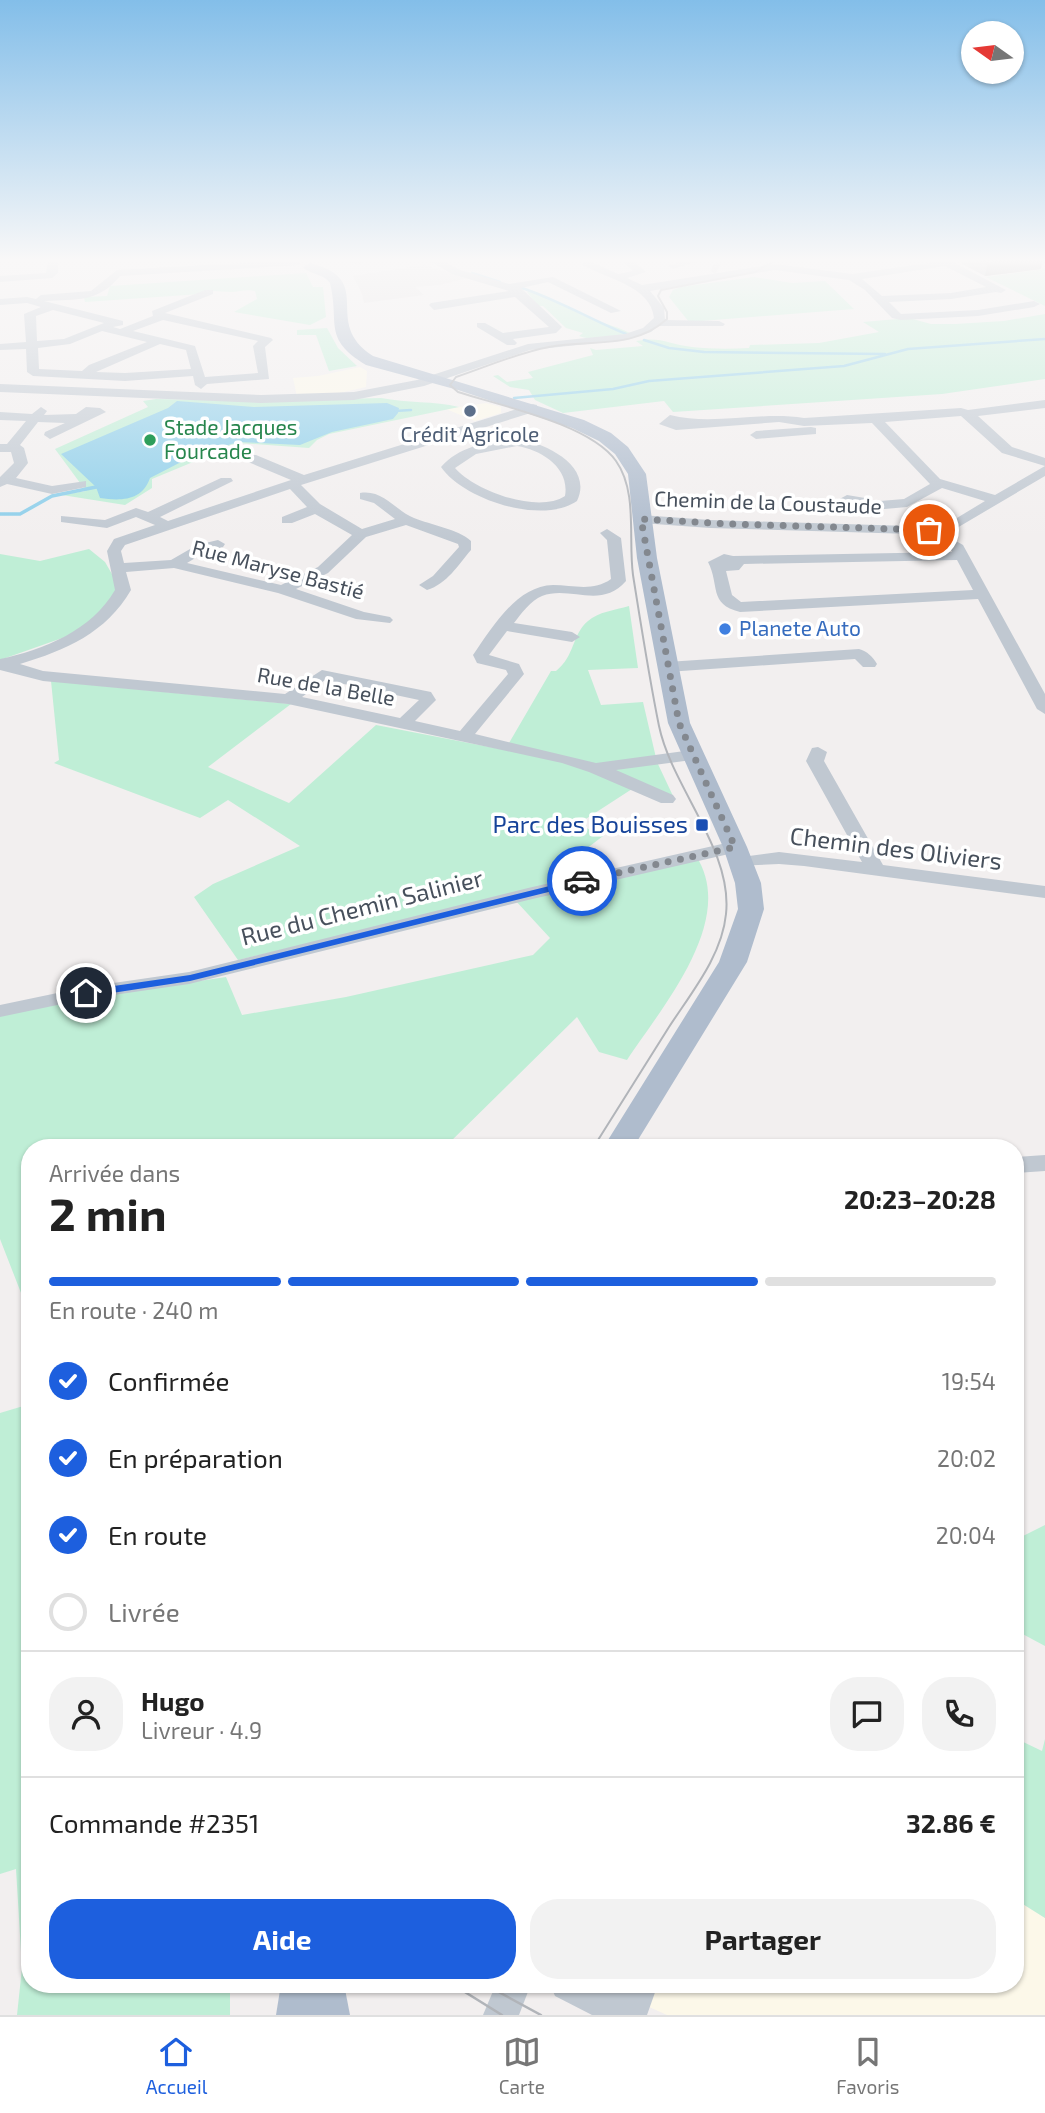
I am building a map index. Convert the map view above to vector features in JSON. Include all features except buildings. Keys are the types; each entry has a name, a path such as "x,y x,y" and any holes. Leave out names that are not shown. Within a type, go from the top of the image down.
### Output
{"main road":[{"path":"361,354 372,362 533,408 578,424 605,437 622,451 637,474 641,519 679,723 738,854 748,883 751,909 733,962 624,1139"},
{"path":"375,354 385,361 433,378"},
{"path":"300,2015 303,1993"},
{"path":"322,1993 326,2015"}],"street":[{"path":"32,354 32,371 125,377 266,375 261,354"},
{"path":"85,375 93,368 127,354"},
{"path":"194,354 203,397"},
{"path":"0,388 261,399 354,396 392,390 506,354"},
{"path":"5,448 36,418 58,391"},
{"path":"684,424 779,418 817,421 875,419 957,411 968,414 1045,404"},
{"path":"3,664 70,639 111,612 123,590 114,551 119,542 533,408"},
{"path":"968,414 1007,450 1045,462"},
{"path":"0,416 79,419 50,435"},
{"path":"875,419 940,484 998,500"},
{"path":"756,435 823,430 817,421"},
{"path":"450,433 471,451"},
{"path":"517,442 533,445 560,461 570,474 574,487 572,498 557,506 534,508 465,483 450,473 448,467 454,460 471,451 517,442"},
{"path":"2,481 18,470 21,463 18,449 5,448"},
{"path":"251,458 298,482 305,501 361,534"},
{"path":"1041,476 945,531 1037,679 1045,709"},
{"path":"2,481 52,490 81,484"},
{"path":"151,516 226,481"},
{"path":"863,505 907,503 940,484"},
{"path":"365,496 379,500 406,520 467,544 438,579 427,585"},
{"path":"287,520 315,509"},
{"path":"66,519 107,524 129,513 143,513 168,526"},
{"name":"Chemin de la Coustaude","path":"641,519 945,531"},
{"path":"283,590 323,570 361,534 406,520"},
{"path":"464,737 516,674 513,667 481,657 522,604 538,592 579,593 617,583 619,578 614,538 607,533"},
{"path":"174,564 202,548 218,544"},
{"path":"962,556 735,560 739,564 734,567 719,566 725,600 730,605 740,607 982,594"},
{"name":"Rue Maryse Bastié","path":"118,568 174,564 283,590 361,616 385,620"},
{"path":"505,626 572,637"},
{"path":"667,667 859,654 869,664"},
{"name":"Rue de la Belle","path":"3,664 44,676 288,699 557,757 595,768 667,799"},
{"path":"288,699 323,675 425,696 428,700 404,723"},
{"path":"818,752 815,761 876,870"},
{"name":"Rue de la Belle","path":"595,768 692,755"},
{"name":"Rue du Chemin Salinier","path":"0,1011 86,993 190,978 706,851 738,854"},
{"name":"Chemin des Oliviers","path":"738,854 1045,892"},
{"path":"1024,1164 1045,1163"},
{"path":"501,2015 510,1993"},
{"path":"585,1993 628,2015 637,1993"}],"shaded area":[{"path":"360,367 367,371 366,387 335,394 297,397 293,378"},
{"path":"486,403 501,407 501,413 475,421 446,409"},
{"path":"1024,1905 1045,1918 1045,2015 667,2015 647,2006 653,1993 1024,1993"}],"green space":[{"path":"323,354 344,354 357,366 329,371"},
{"path":"1045,354 1045,379 942,394 673,412 664,401 563,413 535,400 529,390 510,387 493,376 498,375 507,382 533,378 528,372 593,355"},
{"path":"381,398 459,407 329,434 309,448 239,443 152,479 152,488 125,505 62,495 86,491 55,449 148,407 143,401"},
{"path":"89,549 105,562 120,588 108,610 68,636 0,660 0,554 40,561"},
{"path":"629,606 638,668 588,670 601,705 643,702 657,762 673,796 632,789 578,824 603,836 573,859 605,873 238,960 194,897 213,884 300,846 228,800 200,818 54,763 59,760 51,681 291,704 208,767 289,803 376,725 505,750 551,671 556,671 567,659 583,626 597,615"},
{"path":"696,856 706,881 708,908 702,935 675,989 627,1060 599,1052 577,1017 453,1139 21,1139 21,1293 0,1239 0,1015 66,1001 226,977 242,1015 346,997 533,955 550,938 515,900"},
{"path":"21,1407 21,1952 16,1869 0,1874 0,1413"},
{"path":"1045,1525 1045,1646 1024,1635 1024,1536"},
{"path":"1045,1739 1045,1918 1024,1905 1024,1742 1042,1751"},
{"path":"21,1977 21,1993 230,1993 230,2015 17,2015"}],"water":[{"path":"177,401 254,407 387,403 399,408 393,419 332,432 300,445 241,442 231,444 183,461 150,478 136,495 123,499 100,498 96,487 61,454 168,408"}],"waterway":[{"path":"514,398 613,389 649,381 844,366 889,354"},
{"path":"395,411 411,410"},
{"path":"0,514 20,514 52,496 101,486"}],"tram line":[{"path":"521,354 456,377 450,385 458,392 543,418 586,437 604,448 623,473 630,501 633,575 659,726 676,773 711,843 726,890 723,930 712,959 599,1139"},
{"path":"467,1993 502,2015"},
{"path":"501,1993 541,2015"}],"way so far":[{"path":"582,881 706,851 735,847 679,723 669,683 641,519 929,530"}],"place":[{"name":"Crédit Agricole","path":"470,411"},
{"name":"Stade Jacques Fourcade","path":"150,440"},
{"name":"Planete Auto","path":"725,629"},
{"name":"Parc des Bouisses","path":"702,825"}],"route":[{"path":"86,993 190,978 582,881"}]}
